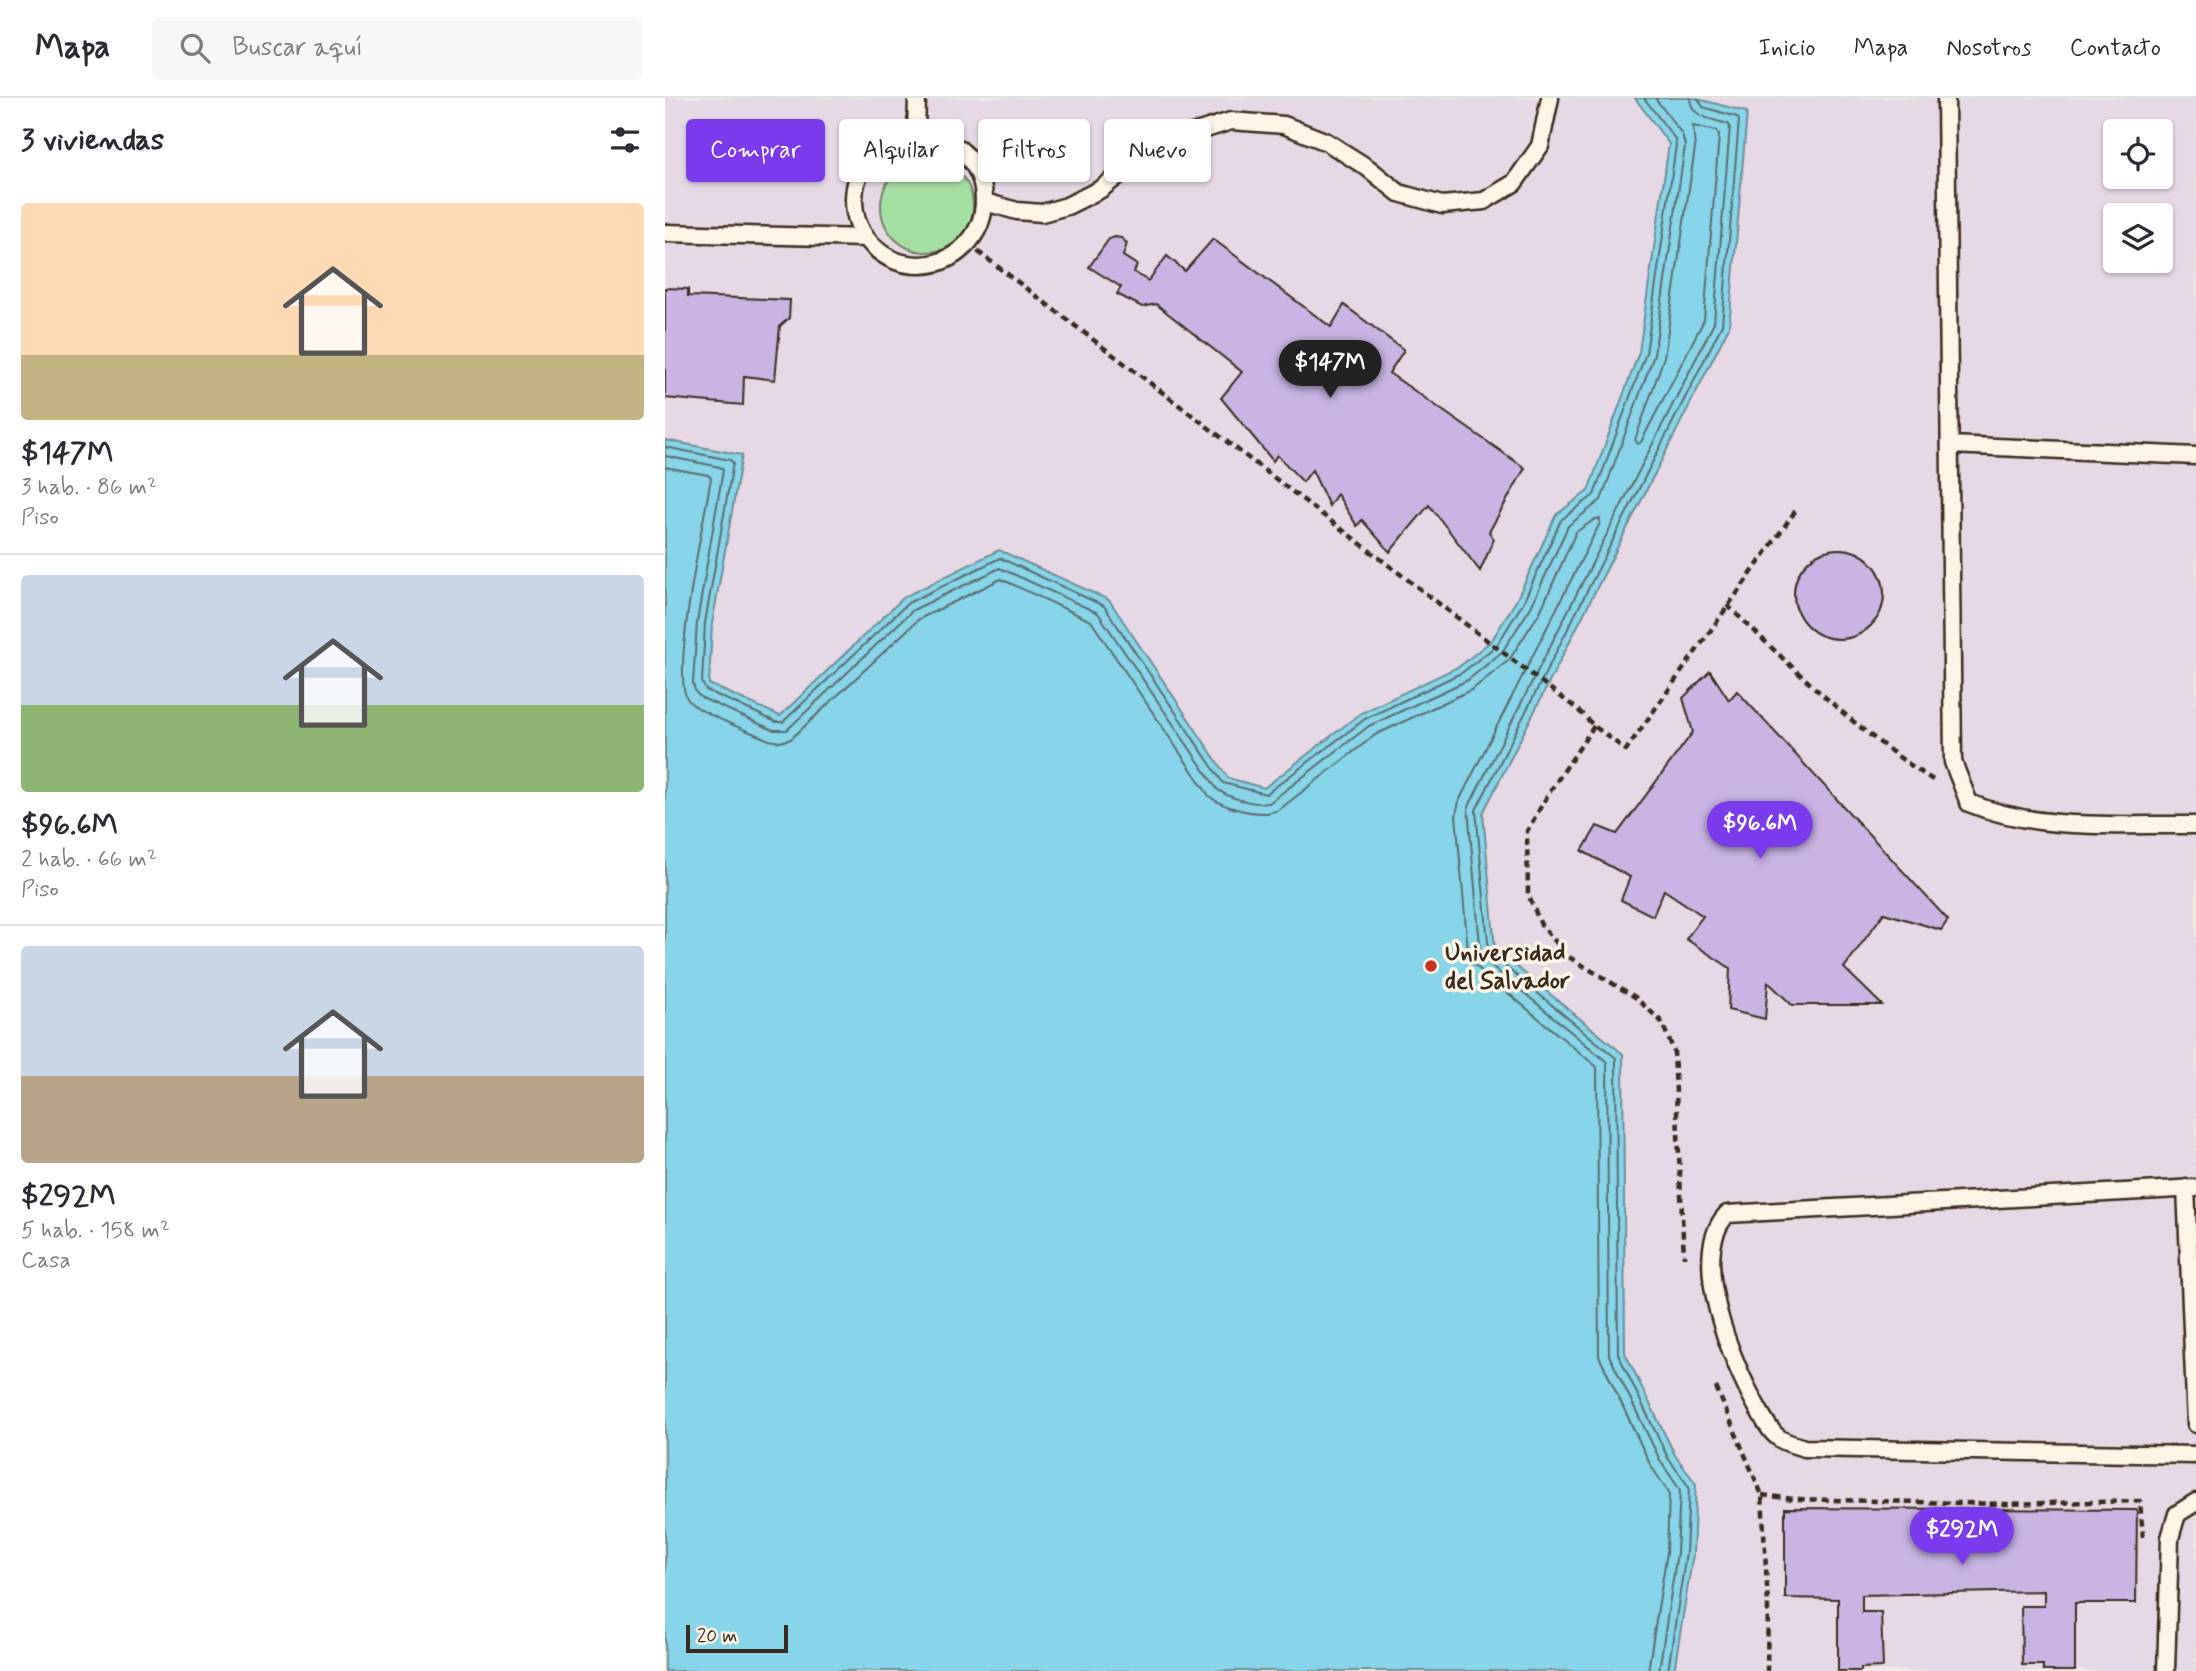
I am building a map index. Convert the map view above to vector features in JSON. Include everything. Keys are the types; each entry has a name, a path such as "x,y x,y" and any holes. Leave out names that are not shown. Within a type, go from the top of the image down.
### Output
{"lane":[{"path":"916,98 916,119"},
{"path":"985,202 1017,211 1042,213 1067,206 1101,189 1142,157 1177,138 1231,121 1283,125 1327,142 1368,168 1399,193 1442,205 1484,201 1514,183 1540,146 1551,98"},
{"path":"1946,98 1953,762 1969,803 1993,813 2045,822 2196,825"},
{"path":"856,182 854,212 866,238 887,258 915,265 944,261 968,244 980,225 985,202 977,167 964,154"},
{"path":"665,233 866,238"},
{"path":"1950,444 2196,456"},
{"path":"2196,1424 2191,1188 1727,1214 1720,1221 1715,1233 1711,1271 1730,1349 1745,1385 1779,1438 1804,1448 2196,1455"},
{"path":"2166,1671 2169,1538 2177,1514 2196,1502"}],"path":[{"path":"968,244 1577,709 1594,726 1626,750 1796,510"},
{"path":"1727,605 1804,678 1894,756 1969,803"},
{"path":"1594,726 1527,831 1528,894 1541,925 1569,957 1635,997 1661,1021 1675,1051 1685,1268"},
{"path":"1715,1381 1762,1495 1768,1605 1767,1671"},
{"path":"1762,1495 1793,1499 2003,1504 2140,1501 2143,1541"}],"shaded area":[{"name":"Universidad del Salvador","path":"665,98 2196,98 2196,1671 665,1671"}],"green space":[{"path":"964,180 972,197 972,215 965,231 952,244 936,251 918,251 902,244 889,231 882,215 882,197 888,182 964,182"}],"water":[{"path":"1635,98 1694,98 1747,112 1729,327 1483,813 1495,949 1623,1054 1625,1353 1675,1455 1696,1484 1693,1554 1674,1671 665,1671 665,440 742,455 712,624 709,684 780,716 904,597 999,550 1109,600 1228,778 1264,788 1361,713 1460,666 1492,640 1517,599 1556,515 1588,491 1639,352 1669,144"}],"building":[{"path":"1115,237 1127,243 1123,256 1137,265 1134,272 1148,281 1167,256 1185,271 1213,239 1331,327 1344,305 1404,350 1389,373 1525,468 1489,532 1494,539 1480,571 1429,505 1390,552 1362,520 1357,526 1337,494 1329,506 1312,470 1303,482 1277,455 1273,461 1221,398 1242,372 1156,304 1142,307 1117,294 1121,287 1089,267 1109,239"},
{"path":"665,288 688,289 688,296 790,300 789,318 780,326 775,380 744,376 743,405 665,398"},
{"path":"1839,549 1856,552 1871,562 1881,577 1884,594 1881,611 1871,626 1856,636 1839,639 1822,636 1807,626 1797,611 1794,594 1797,577 1807,562 1822,552"},
{"path":"1710,671 1729,700 1737,691 1948,920 1941,930 1884,913 1844,968 1882,1005 1792,1005 1768,982 1765,1019 1728,1010 1730,968 1686,939 1703,916 1664,890 1653,916 1621,900 1630,877 1582,851 1597,826 1617,834 1693,732 1683,698"},
{"path":"1785,1508 2137,1510 2136,1603 2075,1603 2075,1671 2043,1671 2043,1665 2022,1665 2021,1606 2044,1606 2044,1591 1862,1595 1862,1612 1881,1612 1883,1667 1838,1671 1838,1599 1785,1598"}],"place":[{"name":"Universidad del Salvador","path":"1431,966"}]}
